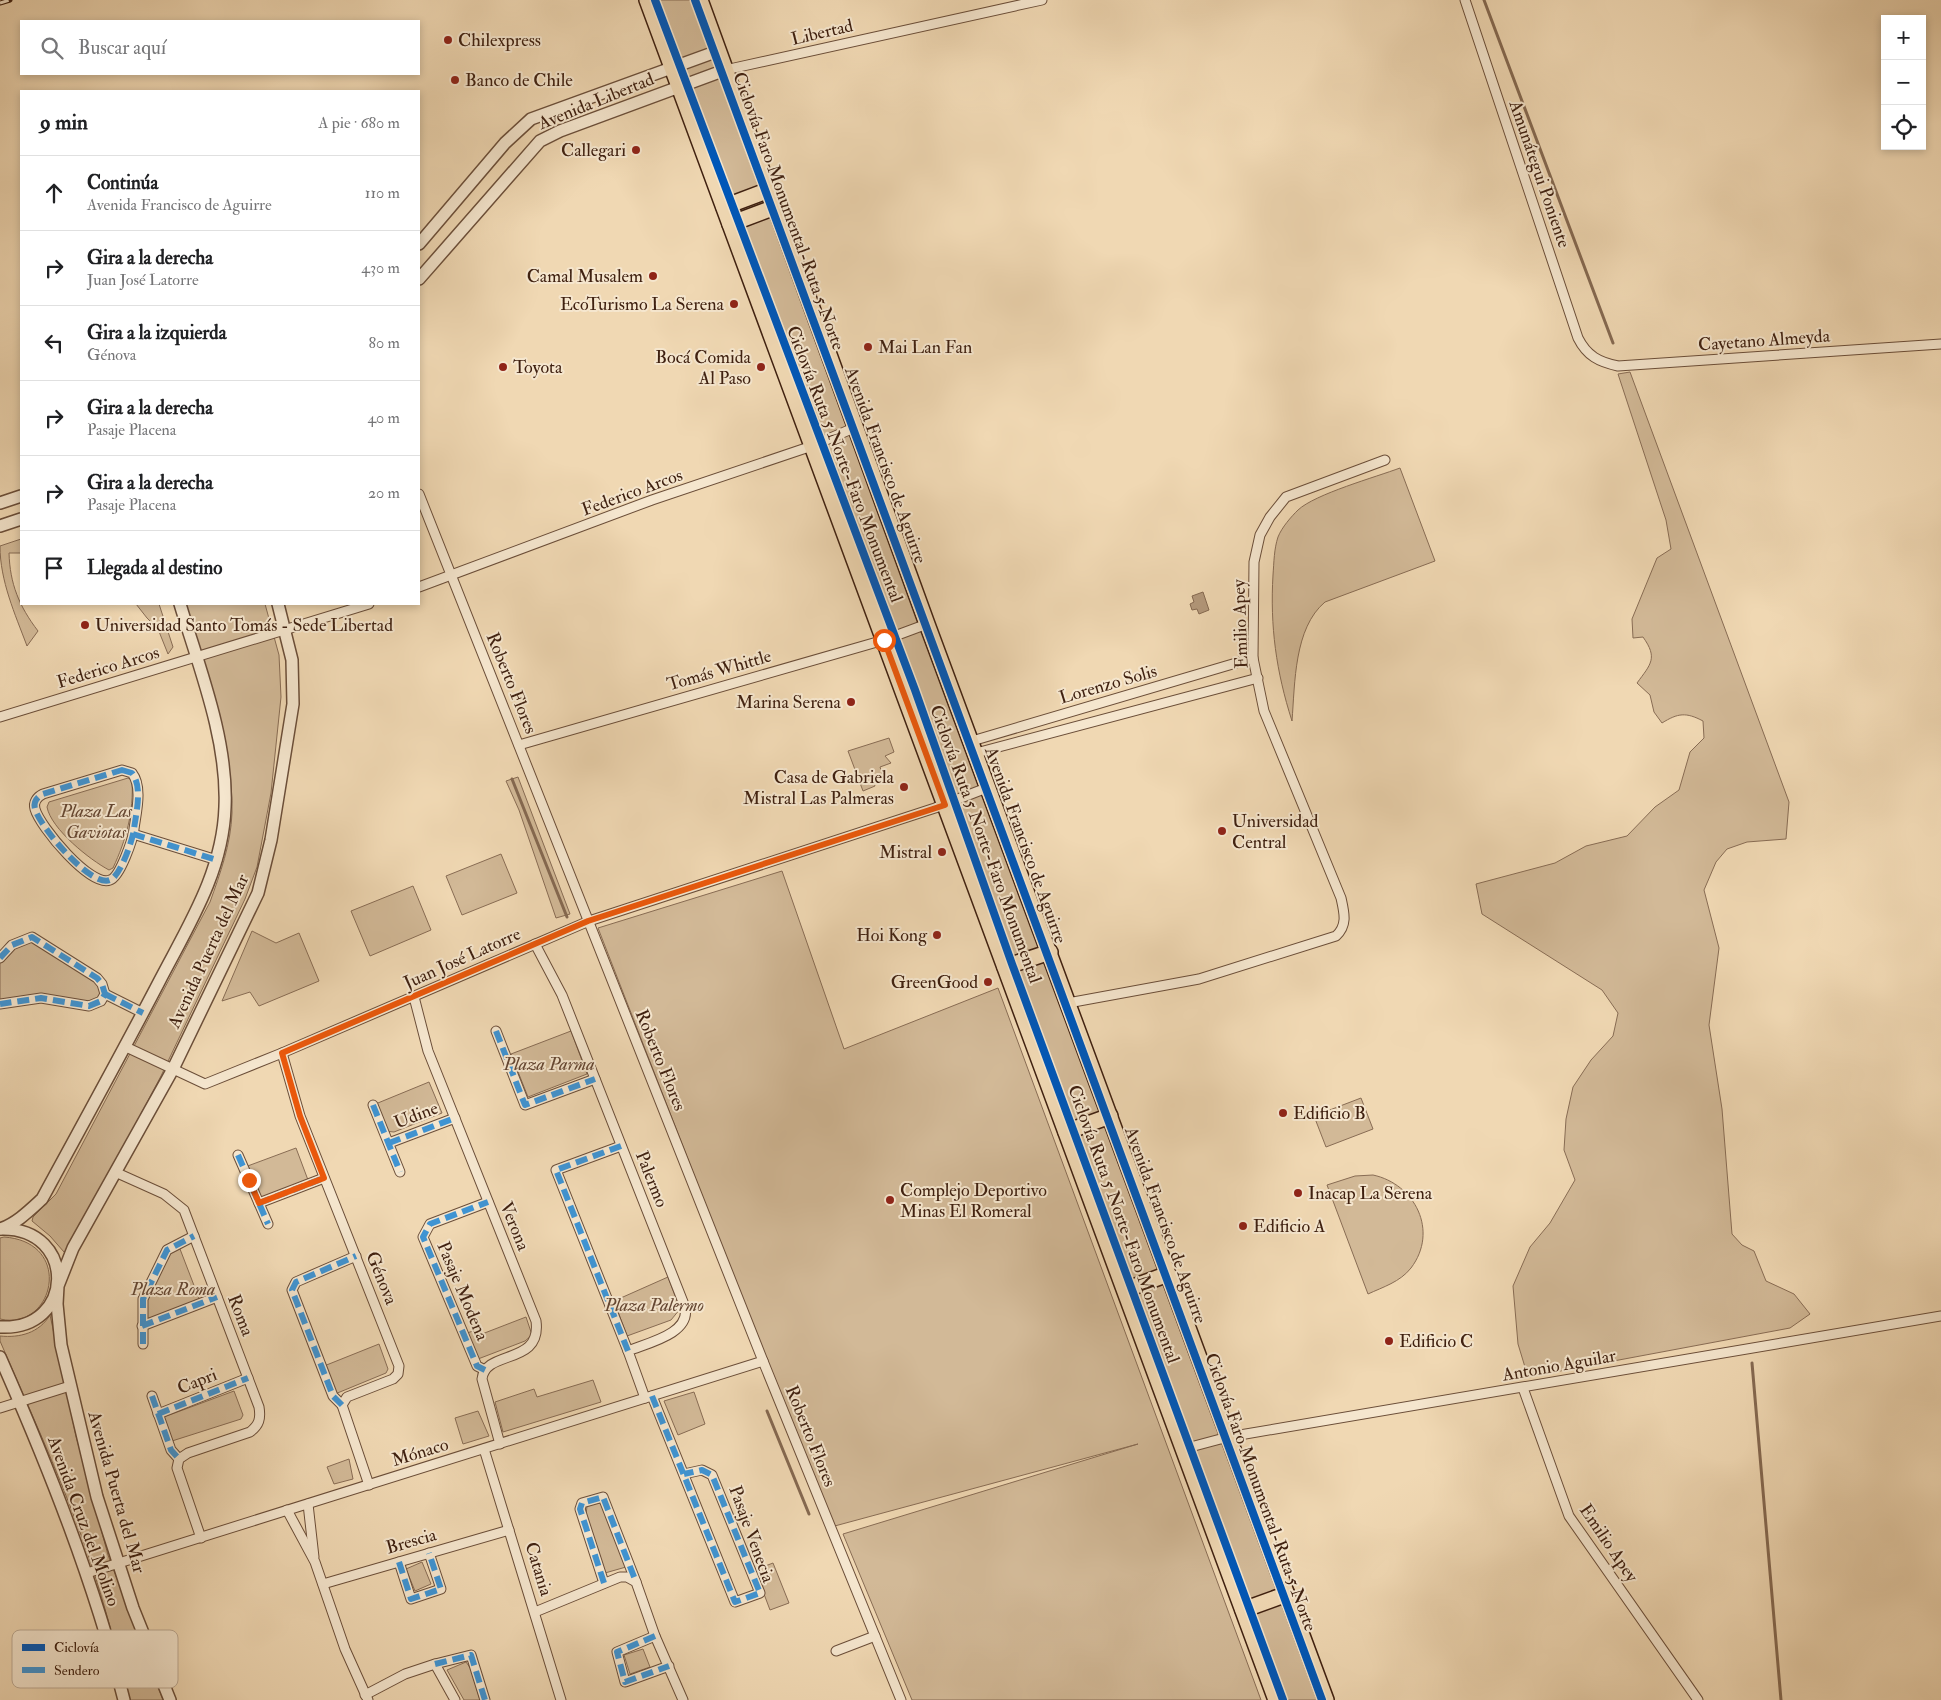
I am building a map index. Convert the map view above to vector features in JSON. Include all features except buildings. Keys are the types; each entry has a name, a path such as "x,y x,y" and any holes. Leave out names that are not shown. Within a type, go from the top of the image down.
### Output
{"main road":[{"path":"647,0 1276,1700"},
{"name":"Avenida Francisco de Aguirre","path":"700,0 927,624 1326,1700"},
{"path":"724,207 769,190"},
{"path":"730,224 775,207"},
{"path":"1005,967 1050,952"},
{"path":"1066,1132 1110,1116"},
{"path":"1125,1290 1168,1274"},
{"path":"1243,1610 1286,1594"}],"street":[{"name":"Libertad","path":"726,70 1042,0"},
{"name":"Amunátegui Poniente","path":"1465,0 1578,338 1590,356"},
{"name":"Avenida Libertad","path":"420,243 505,143 532,119 718,50"},
{"name":"Avenida Libertad","path":"420,278 540,141 553,133 726,70"},
{"name":"Cayetano Almeyda","path":"1590,356 1606,364 1618,366 1941,344"},
{"name":"Federico Arcos","path":"420,588 652,500 812,446 856,427"},
{"name":"Emilio Apey","path":"1068,1003 1199,979 1336,936 1344,923 1341,898 1264,711 1253,658 1254,562 1260,535 1270,517 1286,497 1385,460"},
{"path":"0,503 20,496"},
{"name":"Roberto Flores","path":"420,497 763,1361 901,1700"},
{"path":"0,526 20,519"},
{"name":"Avenida Puerta del Mar","path":"0,1229 8,1226 42,1199 126,1047 206,892 217,860 222,839 225,806 224,777 219,745 180,605"},
{"name":"Avenida Puerta del Mar","path":"0,1328 14,1328 30,1324 43,1315 53,1302 73,1248 173,1069 248,915 264,872 293,704 293,675 286,631 278,605"},
{"name":"Federico Arcos","path":"0,717 366,605"},
{"name":"Tomás Whittle","path":"519,745 884,640 927,624"},
{"name":"Lorenzo Solis","path":"974,747 1253,658"},
{"name":"Lorenzo Solis","path":"974,747 1258,678"},
{"path":"122,770 129,771 136,778 138,800 133,834 117,875 108,881 100,881 75,862 52,837 35,809 36,801 43,794 122,770"},
{"name":"Juan José Latorre","path":"126,1047 205,1084 414,997 588,921 945,805 989,787"},
{"path":"133,834 217,860"},
{"path":"0,958 12,945 32,937 97,978 102,984 105,994 101,1001 89,1006 41,998 0,1004"},
{"name":"Palermo","path":"535,944 562,995 686,1312 684,1322 677,1330 628,1351"},
{"path":"105,994 143,1013"},
{"name":"Verona","path":"414,997 428,1051 537,1328 534,1340 528,1349 485,1370"},
{"path":"496,1030 525,1105 595,1079"},
{"name":"Génova","path":"282,1053 300,1116 399,1370 393,1379 347,1397 342,1405"},
{"name":"Udine","path":"373,1105 400,1172"},
{"name":"Udine","path":"389,1143 454,1118"},
{"path":"621,1146 556,1170 648,1397"},
{"path":"238,1155 268,1224"},
{"name":"Roma","path":"115,1172 175,1200 184,1210 261,1417 257,1426 250,1432 188,1453 179,1459"},
{"path":"259,1203 324,1178"},
{"name":"Pasaje Modena","path":"485,1370 477,1366 423,1237 430,1224 488,1202"},
{"name":"Avenida Puerta del Mar","path":"0,1229 15,1229 28,1232 39,1239 55,1260 58,1286 58,1320 70,1386 97,1497 142,1630"},
{"path":"143,1344 143,1299 167,1250 194,1236"},
{"path":"356,1256 296,1282 292,1290 333,1396 342,1405 369,1485"},
{"path":"142,1326 217,1297"},
{"name":"Antonio Aguilar","path":"1184,1449 1228,1437 1941,1316"},
{"name":"Avenida Cruz del Molino","path":"0,1357 55,1487 87,1573 104,1630"},
{"name":"Mónaco","path":"87,1573 763,1361"},
{"path":"485,1370 482,1379 500,1444"},
{"name":"Capri","path":"158,1414 248,1378"},
{"path":"0,1408 70,1386"},
{"name":"Emilio Apey","path":"1523,1388 1569,1516 1698,1700"},
{"path":"152,1396 171,1450 179,1459 177,1468 201,1538"},
{"name":"Pasaje Venecia","path":"648,1397 684,1474 735,1602 760,1593 712,1475 702,1470 684,1474"},
{"name":"Catania","path":"484,1449 562,1700"},
{"path":"604,1583 580,1508 582,1503 603,1497 655,1636 683,1700"},
{"path":"308,1504 314,1562"},
{"path":"287,1510 314,1562 345,1649 367,1697 405,1674 471,1655 485,1700"},
{"name":"Brescia","path":"323,1584 509,1530"},
{"path":"399,1562 411,1599 441,1589 429,1553"},
{"path":"535,1612 620,1577 627,1577 636,1582"},
{"path":"655,1636 617,1652 625,1682 669,1666"},
{"path":"836,1651 875,1636"},
{"path":"435,1664 455,1700"},
{"name":"Avenida Puerta del Mar","path":"165,1688 170,1700"}],"green space":[{"path":"653,0 694,0 1320,1700 1279,1700"},
{"path":"1630,372 1789,802 1786,839 1747,842 1727,849 1716,862 1704,890 1719,948 1709,1025 1722,1109 1732,1234 1742,1245 1754,1251 1766,1281 1794,1294 1810,1314 1790,1328 1528,1377 1518,1344 1513,1286 1530,1247 1550,1223 1575,1180 1564,1150 1566,1119 1573,1087 1591,1060 1613,1036 1618,1013 1602,990 1482,914 1476,884 1555,863 1586,846 1627,836 1655,807 1679,790 1690,752 1704,738 1703,721 1692,716 1682,715 1673,717 1662,723 1654,712 1650,695 1637,683 1649,666 1651,656 1648,644 1643,637 1633,638 1632,619 1657,558 1671,549 1666,520 1618,374"},
{"path":"1400,468 1435,561 1325,602 1315,613 1307,626 1298,657 1292,721 1278,666 1273,630 1273,575 1278,537 1290,519 1306,504 1346,486"},
{"path":"20,539 20,553 9,553 11,575 20,605 38,631 27,646 5,585 0,546"},
{"path":"137,605 159,605 173,647 168,654 158,629"},
{"path":"185,605 265,605 279,655 281,697 271,793 257,867 245,899 161,1076 68,1251 64,1252 50,1236 32,1221 33,1217 56,1194 210,902 230,836 232,813 228,762 223,735"},
{"path":"889,738 894,752 885,756 891,763 880,767 883,776 873,780 875,786 863,791 848,751"},
{"path":"518,777 570,914 556,918 519,810 506,781"},
{"name":"Plaza Las Gaviotas","path":"128,778 132,780 132,803 128,826 118,857 113,868 109,870 92,859 63,834 50,816 47,807 49,802"},
{"path":"501,854 517,893 462,915 446,876"},
{"name":"Complejo Deportivo Minas El Romeral","path":"782,871 844,1049 998,988 1261,1700 912,1700 843,1534 1138,1444 831,1527 598,928"},
{"path":"413,886 431,930 370,956 351,911"},
{"path":"252,931 276,943 299,933 319,981 259,1006 250,992 222,1001"},
{"path":"32,941 95,980 102,994 99,999 89,1003 41,995 0,1001 0,963 14,948"},
{"name":"Plaza Parma","path":"571,1031 587,1074 528,1097 511,1054"},
{"path":"429,1082 442,1113 394,1132 384,1131 373,1105"},
{"path":"1361,1098 1373,1129 1326,1147 1314,1116"},
{"path":"296,1148 308,1180 260,1200 245,1167"},
{"path":"1373,1175 1388,1180 1401,1188 1411,1199 1418,1211 1423,1239 1419,1254 1407,1273 1391,1284 1368,1294 1327,1185 1355,1176"},
{"path":"4,1237 26,1242 41,1254 48,1269 49,1285 44,1300 33,1312 19,1319 0,1319 0,1238"},
{"name":"Plaza Roma","path":"180,1249 200,1301 145,1322 146,1300 169,1252"},
{"name":"Plaza Palermo","path":"668,1277 680,1309 671,1320 627,1336 614,1301"},
{"path":"50,1315 76,1436 108,1555 136,1630 111,1630 72,1510 0,1341 0,1336 22,1335 35,1330"},
{"path":"526,1317 532,1335 525,1341 478,1359 467,1333 476,1330 482,1334"},
{"path":"379,1344 388,1369 386,1373 335,1394 324,1366"},
{"path":"593,1380 601,1402 503,1432 495,1402 534,1389 537,1397"},
{"path":"234,1391 243,1415 241,1419 172,1441 164,1417"},
{"path":"694,1392 705,1424 678,1435 664,1401"},
{"path":"478,1411 489,1436 463,1444 455,1418"},
{"path":"349,1459 353,1479 334,1484 327,1467"},
{"path":"598,1502 605,1508 626,1567 605,1573 586,1515 587,1506"},
{"path":"422,1562 431,1584 415,1591 406,1569"},
{"path":"773,1563 789,1603 770,1610 755,1570"},
{"path":"643,1649 650,1667 630,1674 624,1655"},
{"path":"466,1662 471,1669 480,1700 464,1700 447,1670"},
{"path":"126,1688 158,1688 163,1700 129,1700"}],"shaded area":[{"path":"1203,592 1209,610 1199,614 1197,609 1192,610 1190,604 1194,602 1192,596"}],"waterway":[{"path":"1484,0 1613,343"},
{"path":"512,779 567,917"},
{"path":"1752,1363 1781,1700"},
{"path":"767,1411 809,1514"}],"railway":[{"path":"0,3 10,0"}],"marked path":[{"path":"122,770 132,773 137,785 138,800 133,834 129,849 118,872 110,880 102,880 91,875 67,854 39,818 35,809 35,802 43,794 122,770"},
{"path":"133,834 217,860"},
{"path":"0,958 12,945 32,937 97,978 102,984 105,994 101,1001 89,1006 41,998 0,1004"},
{"path":"105,994 143,1013"},
{"path":"496,1031 525,1105 595,1079"},
{"path":"373,1105 400,1172"},
{"path":"389,1143 455,1118"},
{"path":"621,1146 556,1170 628,1351"},
{"path":"238,1155 268,1224"},
{"path":"259,1203 324,1178"},
{"path":"485,1370 477,1366 423,1237 430,1224 488,1202"},
{"path":"143,1344 143,1299 167,1250 194,1236"},
{"path":"342,1405 333,1396 292,1290 296,1282 356,1256"},
{"path":"142,1326 217,1297"},
{"path":"158,1414 248,1378"},
{"path":"152,1396 171,1450 179,1459"},
{"path":"652,1396 735,1602 760,1593 712,1475 702,1470 684,1474"},
{"path":"604,1583 580,1509 582,1503 603,1497 636,1582"},
{"path":"399,1562 411,1599 441,1589 429,1553"},
{"path":"655,1636 617,1652 625,1682 669,1666"},
{"path":"435,1664 471,1655 485,1700"}],"cycle path":[{"name":"Ciclovía Ruta 5 Norte-Faro Monumental","path":"655,0 915,690 1012,964 1283,1700"},
{"name":"Ciclovía Faro Monumental-Ruta 5 Norte","path":"695,0 1322,1700"}],"place":[{"name":"Chilexpress","path":"448,40"},
{"name":"Banco de Chile","path":"455,80"},
{"name":"Callegari","path":"636,150"},
{"name":"Camal Musalem","path":"653,276"},
{"name":"EcoTurismo La Serena","path":"734,304"},
{"name":"Mai Lan Fan","path":"868,347"},
{"name":"Toyota","path":"503,367"},
{"name":"Bocá Comida Al Paso","path":"761,367"},
{"name":"Universidad Santo Tomás - Sede Libertad","path":"85,625"},
{"name":"Marina Serena","path":"851,702"},
{"name":"Casa de Gabriela Mistral Las Palmeras","path":"904,787"},
{"name":"Universidad Central","path":"1222,831"},
{"name":"Mistral","path":"942,852"},
{"name":"Hoi Kong","path":"937,935"},
{"name":"GreenGood","path":"988,982"},
{"name":"Edificio B","path":"1283,1113"},
{"name":"Inacap La Serena","path":"1298,1193"},
{"name":"Complejo Deportivo Minas El Romeral","path":"890,1200"},
{"name":"Edificio A","path":"1243,1226"},
{"name":"Edificio C","path":"1389,1341"}],"route":[{"path":"249,1180 259,1203 324,1178 300,1116 282,1053 588,921 945,805 884,640"}]}
